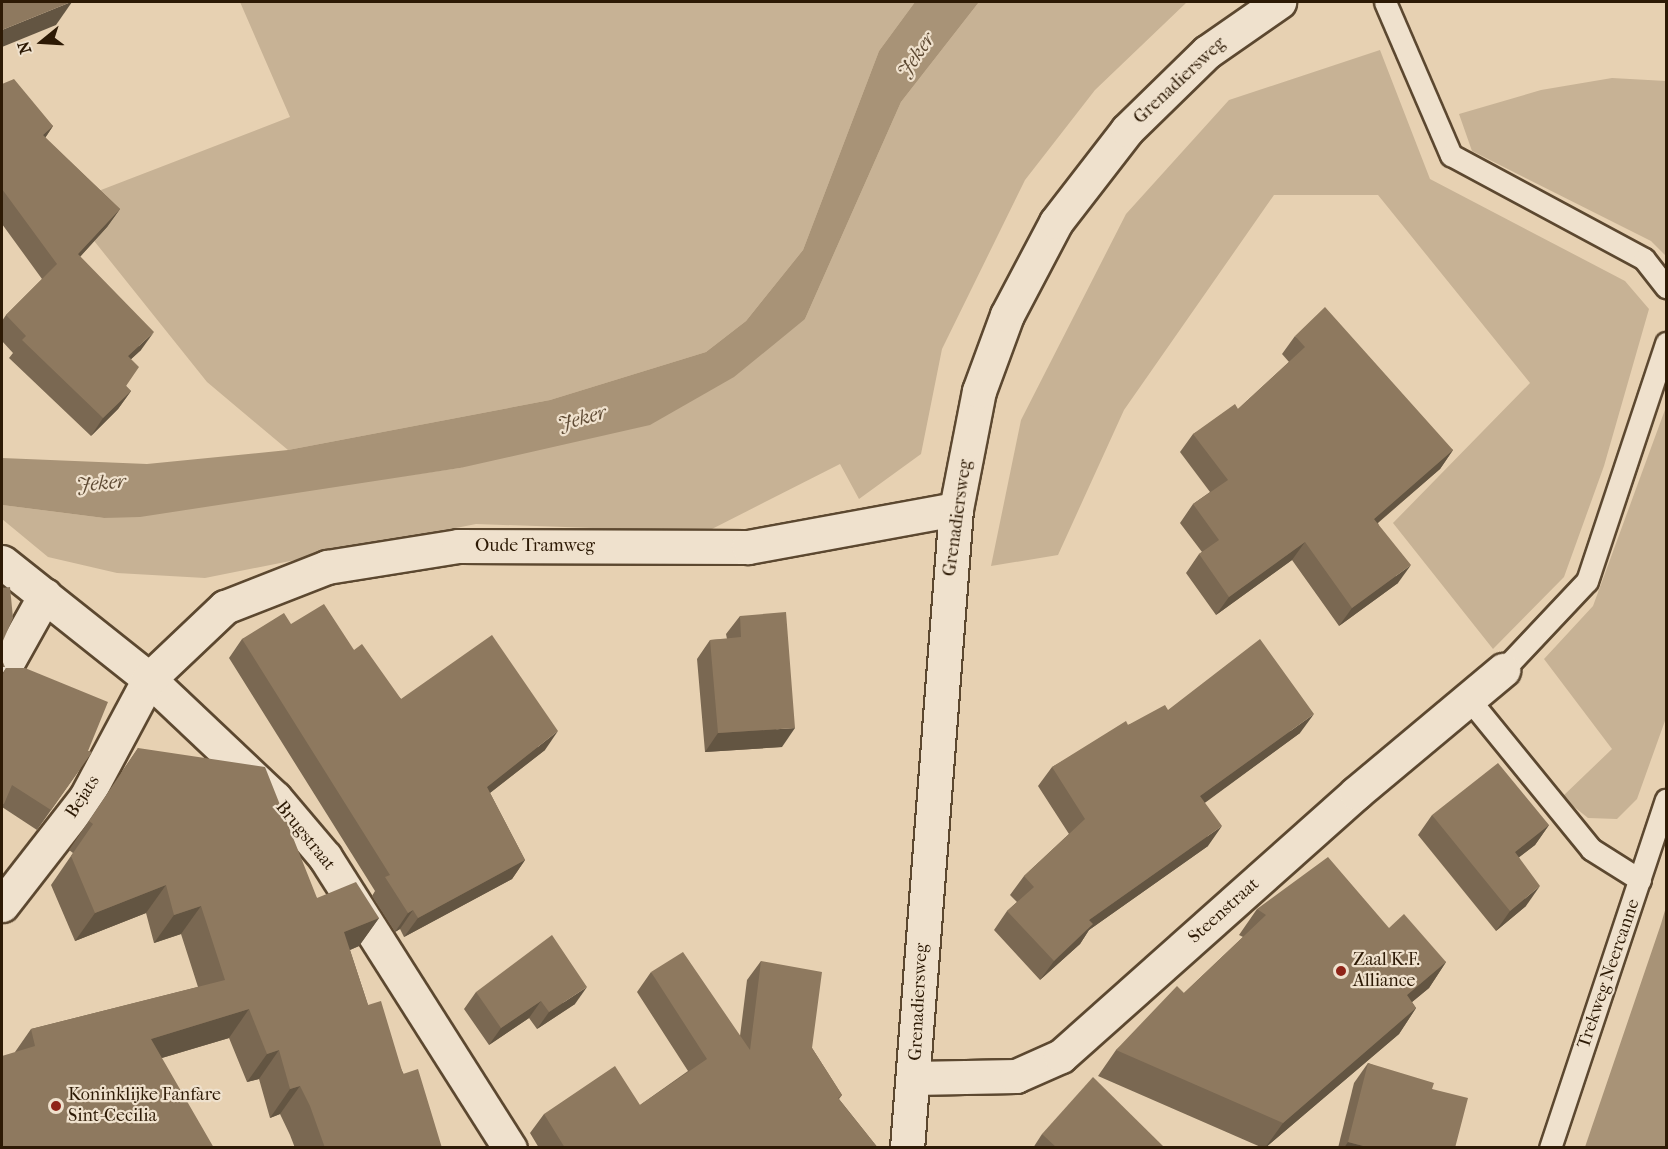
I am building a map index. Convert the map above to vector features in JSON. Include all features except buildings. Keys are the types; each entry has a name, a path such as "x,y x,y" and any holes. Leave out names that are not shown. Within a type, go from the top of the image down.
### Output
{"street":[{"name":"Grenadiersweg","path":"907,1148 956,509 979,392 1007,315 1056,222 1127,130 1207,52 1280,2"},
{"name":"Oude Tramweg","path":"149,679 225,607 327,567 458,546 748,547 956,509"},
{"name":"Brugstraat","path":"2,562 149,679 275,798 325,856 510,1148"},
{"path":"2,672 45,595"},
{"name":"Steenstraat","path":"914,1078 1016,1076 1061,1056 1468,698 1503,670"},
{"name":"Bejats","path":"2,905 86,797 149,679"}],"lane":[{"path":"1385,2 1451,154 1644,259 1666,287"},
{"path":"1503,670 1587,581 1666,343"},
{"path":"1468,698 1591,849 1640,880"},
{"name":"Trekweg Neercanne","path":"1550,1148 1666,800"}],"shaded area":[{"path":"240,2 915,2 879,51 803,250 746,321 706,352 550,400 288,450 207,382 91,237 75,200 290,117"},
{"path":"979,2 1187,2 1095,90 1025,180 942,349 921,454 859,499 840,464 706,532 476,524 205,578 117,573 48,557 2,519 2,505 104,518 460,468 805,319 901,102"},
{"path":"1380,50 1430,179 1625,281 1649,309 1604,466 1564,577 1493,649 1393,523 1530,383 1378,195 1274,195 1124,410 1058,555 991,566 1021,420 1126,214 1229,100"},
{"path":"1612,78 1666,81 1666,256 1651,241 1472,151 1459,114 1541,90"},
{"path":"1666,407 1666,718 1637,799 1617,819 1588,818 1562,797 1612,749 1544,659 1593,606"}],"water":[{"name":"Jeker","path":"915,2 979,2 901,102 805,319 734,377 650,425 460,468 140,517 104,518 2,505 2,458 147,464 288,450 550,400 706,352 746,321 803,250 879,51"},
{"path":"1666,907 1666,1147 1585,1147 1661,924"}],"place":[{"name":"Zaal K.F. Alliance","path":"1341,971"},
{"name":"Koninklijke Fanfare Sint-Cecilia","path":"56,1106"}]}
